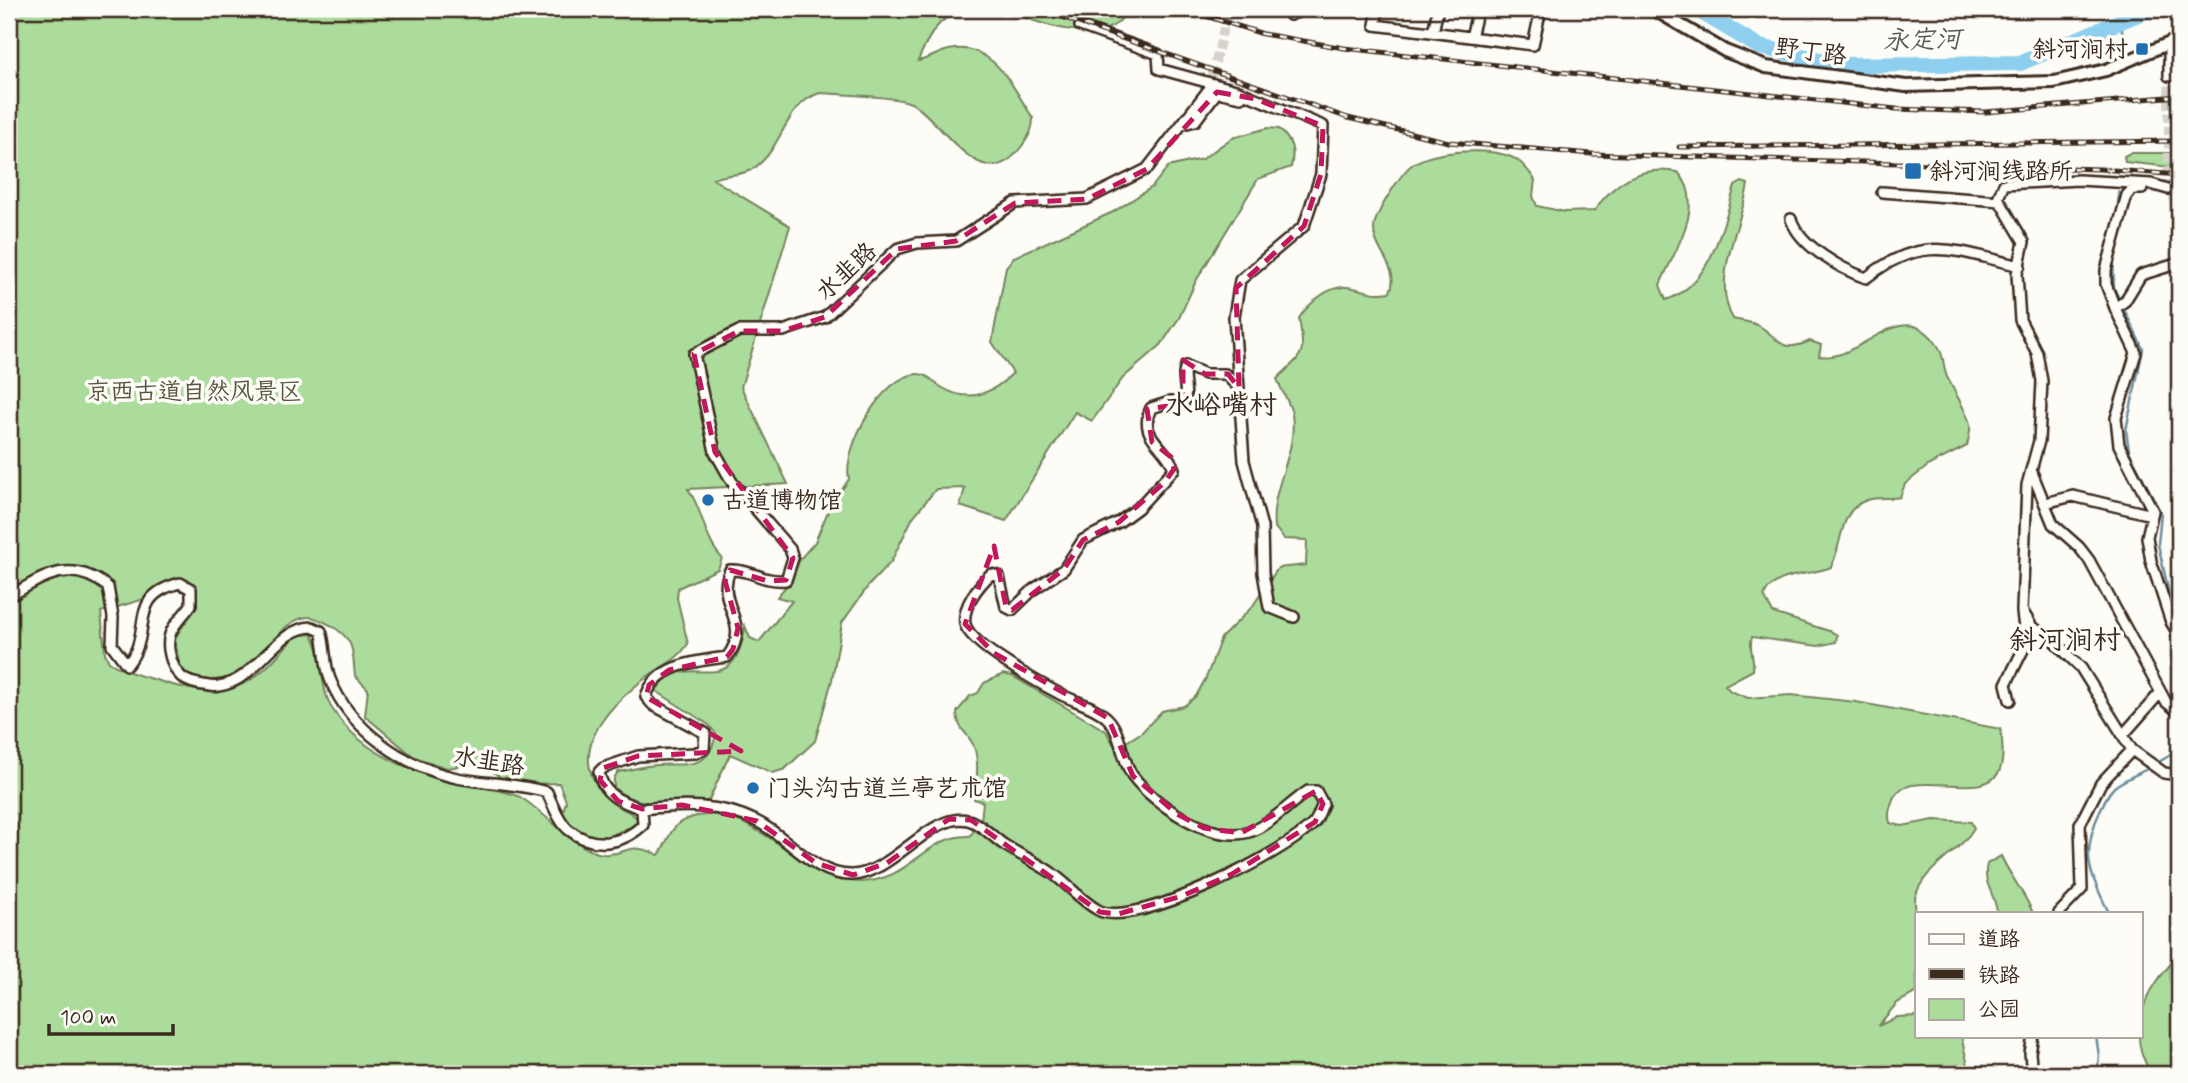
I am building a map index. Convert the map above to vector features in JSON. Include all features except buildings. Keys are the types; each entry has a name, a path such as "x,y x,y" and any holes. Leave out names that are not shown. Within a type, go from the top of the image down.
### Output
{"main road":[{"name":"野丁路","path":"1653,9 1725,51 1766,67 1906,86 2054,82 2106,70 2174,41"}],"street":[{"path":"1290,15 1305,9"},
{"path":"1378,9 1375,25 1533,45 1541,9"},
{"path":"1433,32 1438,9"},
{"path":"1471,37 1478,9"},
{"path":"1080,26 1158,54 1159,69 1236,90 1323,126 1321,174 1304,226 1294,237 1249,271 1236,288 1234,317 1244,461 1262,527 1263,573 1269,607 1294,617"},
{"path":"2169,76 2174,41"},
{"name":"水韭路","path":"9,597 64,569 93,575 108,587 113,617 112,645 127,665 135,656 148,600 160,588 180,583 191,589 191,605 170,628 168,644 172,664 179,676 190,682 217,687 250,672 294,631 312,626 321,631 330,678 343,700 372,737 395,753 457,778 525,785 547,792 567,829 597,844 619,840 643,825 642,809 618,801 606,790 599,772 603,768 638,756 695,754 704,749 707,741 705,733 653,705 646,697 649,685 669,670 688,663 727,657 733,649 738,640 738,628 726,595 725,581 730,570 742,569 768,582 786,580 793,558 790,549 732,482 715,452 694,354 739,331 783,331 824,317 897,249 917,243 956,241 1015,203 1087,199 1147,169 1209,89"},
{"path":"1182,125 1195,121 1217,92 1256,99"},
{"path":"2010,700 2006,684 2008,676 2026,644 2022,610 2027,485 2039,441 2042,381 2037,353 2020,320 2017,274 2024,242 1998,198 2004,184 2078,180 2151,184 2164,189 2133,189 2127,195 2112,241 2106,284 2119,305 2136,353 2116,418 2119,445 2153,511 2147,537 2151,561 2171,622 2179,635"},
{"path":"1882,192 2000,201"},
{"path":"1791,219 1794,228 1809,243 1848,271 1866,278 1890,260 1930,248 2020,266"},
{"path":"2119,305 2141,275 2179,263"},
{"path":"642,809 682,805 724,810 757,821 825,868 853,875 887,863 949,820 971,820 1049,871 1100,912 1118,914 1137,912 1182,897 1276,850 1315,822 1323,804 1317,791 1308,791 1251,831 1223,834 1203,828 1177,814 1133,776 1108,718 1059,694 994,653 969,633 965,624 965,615 977,587 991,574 999,576 1006,607 1012,610 1034,589 1064,569 1083,540 1119,522 1165,482 1174,469 1171,457 1152,442 1147,416 1151,408 1170,402 1183,404 1187,397 1183,370 1186,366 1205,374 1225,374 1239,388"},
{"path":"2031,470 2053,524 2079,547 2160,693 2175,709 2179,706"},
{"path":"2045,503 2073,496 2152,515"},
{"path":"2022,610 2032,626 2051,638 2081,668 2132,750 2164,773 2179,775"},
{"path":"2123,735 2160,693"},
{"path":"2060,912 2082,889 2080,824 2101,783 2132,750"},
{"path":"2032,1074 2030,1053 2033,1038"}],"highlighted area":[{"path":"1217,92 1256,99 1323,126 1321,174 1304,226 1236,288 1239,388 1228,374 1205,374 1183,360 1183,404 1147,409 1152,442 1171,457 1174,469 1165,482 1119,522 1083,540 1064,569 1012,610 1006,607 994,546 965,624 994,653 1108,718 1133,776 1177,814 1204,828 1241,833 1316,791 1323,804 1315,822 1232,874 1182,896 1118,914 1100,912 971,820 949,819 887,863 853,875 816,863 757,821 682,805 642,809 618,801 600,780 603,768 638,756 741,751 646,697 649,685 669,670 727,657 733,649 738,628 725,581 730,570 768,581 786,580 793,558 715,452 694,354 739,331 783,331 825,317 897,249 956,241 1015,203 1087,199 1147,169"}],"green space":[{"name":"京西古道自然风景区","path":"9,9 982,9 945,19 931,36 918,61 945,51 965,49 978,52 1000,69 1033,118 1026,140 1004,163 989,165 975,160 911,103 881,97 820,93 798,107 762,162 746,172 713,179 790,226 741,387 788,484 688,489 711,542 722,558 718,569 678,588 677,598 688,644 674,659 647,677 617,703 595,733 590,749 589,766 596,784 610,801 637,818 638,824 602,839 564,826 561,819 566,801 559,783 531,784 500,777 482,763 447,768 414,757 365,716 368,689 355,676 349,642 340,631 313,617 294,621 243,671 210,680 194,677 180,669 175,639 195,606 197,599 194,584 101,612 105,653 109,662 129,672 188,689 208,691 239,686 266,668 295,636 312,634 319,652 328,701 345,726 359,739 392,761 411,769 449,781 514,794 582,846 603,854 639,849 659,855 679,824 706,815 729,818 751,827 817,869 838,878 860,882 878,879 893,874 941,842 970,836 981,821 983,802 974,799 976,753 972,742 959,724 957,712 970,696 978,693 984,683 1003,674 1012,676 1106,731 1114,745 1128,741 1142,732 1162,711 1184,706 1196,696 1221,638 1252,607 1278,568 1306,565 1307,540 1284,539 1274,526 1276,498 1293,428 1291,410 1277,379 1300,354 1302,341 1299,318 1319,297 1338,288 1390,292 1392,274 1376,240 1375,222 1403,174 1423,159 1450,153 1480,151 1507,156 1522,164 1535,180 1533,196 1537,206 1565,212 1594,211 1611,191 1640,173 1664,170 1678,172 1690,199 1689,214 1660,285 1666,300 1681,292 1704,268 1720,236 1735,186 1742,182 1748,184 1726,270 1727,303 1733,319 1758,325 1787,346 1810,341 1821,345 1819,356 1835,356 1896,327 1910,325 1924,331 1940,349 1947,377 1969,421 1967,446 1929,465 1905,484 1900,497 1867,500 1851,511 1831,567 1784,579 1769,588 1764,596 1773,613 1832,632 1837,635 1836,642 1818,646 1752,637 1753,670 1725,685 1730,691 1748,698 1791,695 1856,702 2001,729 2002,762 1999,772 1990,781 1977,785 1911,785 1899,791 1889,812 1890,823 1902,826 1934,820 1971,822 1974,828 1919,887 1915,898 1915,993 1897,1003 1878,1026 1897,1017 1915,1016 1915,1038 1961,1038 1970,1074 9,1074"},
{"path":"1005,9 1123,9 1125,12 1117,23 1104,29 1087,31 1050,26"},
{"path":"1268,128 1279,129 1290,142 1293,156 1291,167 1258,179 1161,345 1123,378 1092,421 1075,412 1006,521 960,506 965,488 936,489 913,517 891,562 869,585 842,623 832,680 815,741 785,769 773,773 730,754 709,800 701,803 643,802 614,788 614,778 618,772 651,766 695,763 708,754 716,734 709,725 656,691 667,678 680,672 707,672 730,664 739,651 745,626 750,638 759,642 792,601 777,597 792,579 800,559 815,542 829,509 849,479 852,450 859,432 879,399 891,386 905,377 922,374 951,392 971,396 988,391 1013,373 992,342 1006,267 1014,257 1113,212 1152,187 1168,167 1202,159 1232,138"},
{"path":"2130,153 2179,153 2179,168 2125,162 2124,156"},
{"path":"2001,856 2032,912 1997,912 1986,878 1987,864"},
{"path":"2179,955 2179,1074 2152,1074 2143,1058 2139,1042 2139,1038 2142,1038 2142,1011 2167,968"}],"waterway":[{"name":"永定河","path":"1696,9 1760,47 1844,65 2020,63 2150,9"},
{"path":"2122,21 2122,50"},
{"path":"2117,215 2119,192"},
{"path":"2113,256 2114,288 2120,301"},
{"path":"2123,307 2143,349 2126,430 2129,451 2161,513 2158,544 2173,611 2179,621"},
{"path":"2157,763 2179,750"},
{"path":"2109,912 2092,874 2090,840 2105,800 2114,787 2151,767"},
{"path":"2096,1038 2099,1056 2097,1074"}],"tunnel":[{"path":"1209,89 1228,9"},
{"path":"2168,189 2169,76"}],"railway":[{"path":"1039,9 1348,118 1449,142 1592,154 2100,169 2179,175"},
{"path":"1184,9 1263,34 1344,48 1896,109 1986,112 2179,96"},
{"path":"1679,147 2179,141"}],"place":[{"name":"斜河涧村","path":"2142,49"},
{"name":"斜河涧线路所","path":"1913,171"},
{"name":"古道博物馆","path":"708,500"},
{"name":"门头沟古道兰亭艺术馆","path":"753,788"}],"district":[{"name":"水峪嘴村","path":"1221,404"},
{"name":"斜河涧村","path":"2065,639"}]}
